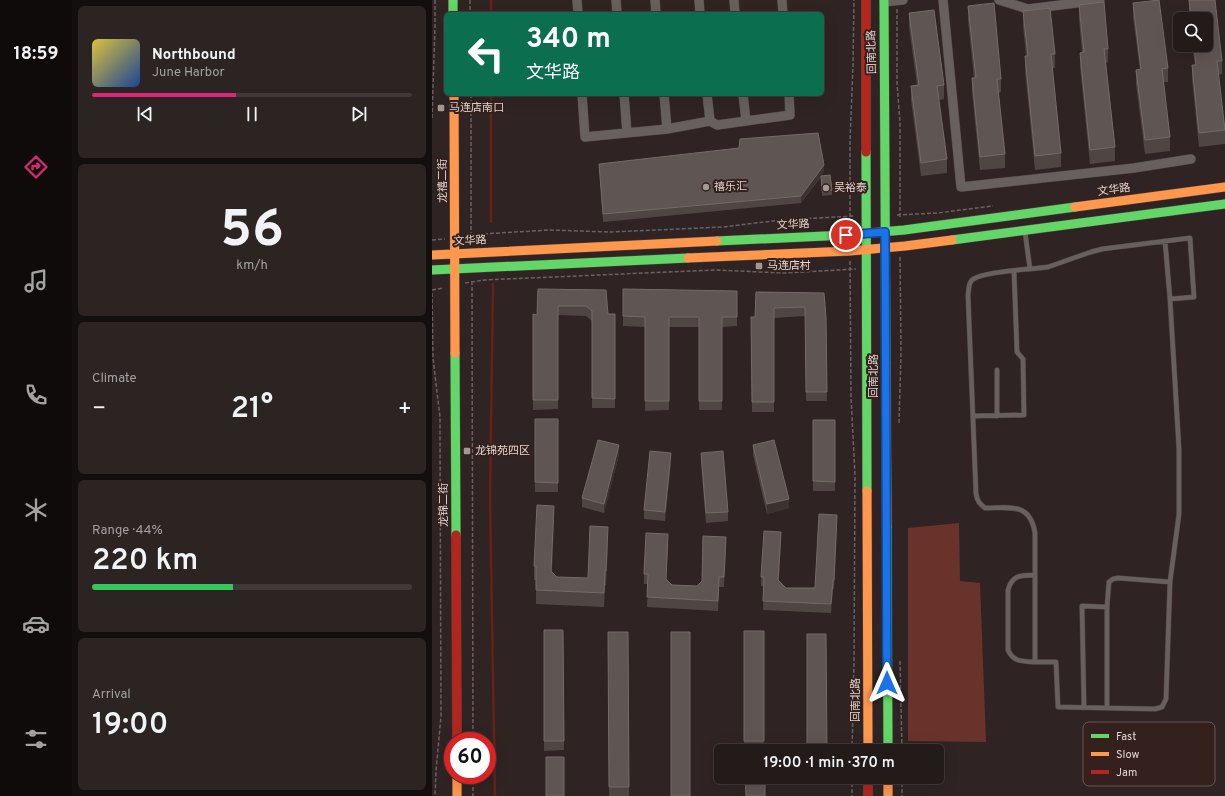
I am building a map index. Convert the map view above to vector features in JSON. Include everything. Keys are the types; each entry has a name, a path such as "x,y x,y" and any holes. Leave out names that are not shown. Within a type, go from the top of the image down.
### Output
{"street":[{"path":"453,0 453,12"},
{"path":"577,0 578,12"},
{"path":"616,0 618,12"},
{"path":"655,0 656,12"},
{"path":"699,0 700,12"},
{"path":"734,0 735,12"},
{"path":"782,0 783,12"},
{"name":"回南北路","path":"866,0 868,744"},
{"path":"884,1 900,0"},
{"path":"943,0 961,187 1134,168 1191,159"},
{"path":"999,0 1028,9 1100,0"},
{"name":"回南北路","path":"884,1 888,744"},
{"name":"龙禧二街","path":"454,96 455,268"},
{"path":"582,96 585,137 667,129 710,121 716,125 790,115 789,96"},
{"path":"624,96 627,133"},
{"path":"664,96 667,129"},
{"path":"707,96 710,121"},
{"path":"743,96 746,121"},
{"name":"文华路","path":"432,255 885,232 1225,187"},
{"path":"432,270 867,250 1225,204"},
{"name":"龙锦二街","path":"455,268 457,732"},
{"path":"457,784 457,796"},
{"path":"868,784 868,796"},
{"path":"888,784 888,796"}],"lane":[{"path":"1025,230 1030,269"},
{"path":"1035,662 1033,522 1025,512 1018,508 985,508 980,505 977,500 968,295 969,286 972,280 985,275 1048,267 1102,249 1190,238 1194,297 1170,299"},
{"path":"1034,575 1023,575 1010,582 1008,590 1008,650 1011,656 1020,661 1056,662 1058,707 1155,709 1162,707 1165,704 1166,699 1170,582 1179,514 1179,456 1170,299 1165,241"},
{"path":"973,416 1024,415 1023,359 1017,352 1014,271"},
{"path":"997,370 997,416"},
{"path":"1107,708 1107,606 1109,582 1118,578 1170,582"},
{"path":"1084,707 1082,606 1107,606"}],"path":[{"path":"432,118 435,0"},
{"path":"470,0 470,12"},
{"path":"850,213 850,140 854,0"},
{"path":"900,0 897,83 900,123 900,213"},
{"path":"471,96 471,230"},
{"path":"474,234 549,230 611,232 723,227 781,220 839,217"},
{"path":"898,425 901,366 900,269"},
{"path":"474,281 714,270 785,273 839,270"},
{"path":"850,272 851,397 855,475 852,744"},
{"path":"432,293 433,358 440,417 441,716 435,796"},
{"path":"472,293 473,732"},
{"path":"900,661 902,744"},
{"path":"473,784 473,796"},
{"path":"852,784 852,796"},
{"path":"902,784 902,796"}],"shaded area":[{"path":"959,523 960,581 980,583 986,742 908,741 908,528"}],"building":[{"path":"1159,0 1168,68 1162,69 1170,137 1145,140 1136,70 1141,69 1133,3"},
{"path":"1189,0 1215,0 1222,61 1217,61 1225,130 1199,133 1192,65 1196,65 1195,52 1213,52 1213,12 1190,12"},
{"path":"1104,2 1108,49 1104,49 1115,147 1090,150 1080,53 1084,52 1079,5"},
{"path":"994,3 1001,79 997,79 1005,154 980,157 972,78 976,78 968,6"},
{"path":"1050,8 1055,54 1051,54 1061,153 1035,156 1025,56 1028,56 1023,11"},
{"path":"934,10 944,85 937,86 947,159 921,163 911,86 919,85 909,13"},
{"name":"禧乐汇","path":"818,133 824,165 801,196 603,214 599,164 739,148 740,139"},
{"name":"吴裕泰","path":"830,175 832,190 822,191 821,176"},
{"path":"538,289 606,290 608,314 615,314 615,399 592,398 592,311 586,306 558,306 558,400 533,400 533,314 537,315"},
{"path":"623,289 737,291 737,317 722,317 722,401 699,401 699,317 669,317 669,401 645,401 645,317 623,316"},
{"path":"756,292 824,293 826,317 827,392 806,392 805,307 774,308 774,402 752,402 751,317 755,317"},
{"path":"535,419 558,419 558,483 535,482"},
{"path":"813,420 835,420 835,482 813,481"},
{"path":"598,440 619,445 604,504 582,498"},
{"path":"774,440 789,499 767,504 753,445"},
{"path":"650,451 671,453 665,512 644,510"},
{"path":"723,451 728,512 706,513 701,453"},
{"path":"537,505 554,506 551,571 557,577 588,578 590,526 608,527 604,593 536,590 536,566 534,566"},
{"path":"819,514 837,515 834,580 831,604 763,601 764,577 761,577 764,531 781,532 778,580 786,588 815,588"},
{"path":"646,533 668,534 666,579 672,585 697,586 702,581 703,536 726,537 724,577 719,577 718,601 647,597 648,574 644,574"},
{"path":"544,630 563,630 564,741 544,741"},
{"path":"744,631 764,631 764,741 744,741"},
{"path":"608,632 628,632 629,787 609,787"},
{"path":"671,632 690,632 690,796 671,796"},
{"path":"807,634 826,634 827,744 807,744"},
{"path":"546,757 564,757 564,796 546,796"},
{"path":"745,784 765,784 765,796 746,796"}],"waterway":[{"path":"491,0 491,12"},
{"path":"491,96 491,222"},
{"path":"493,284 490,497 495,796"}],"traffic: fast":[{"path":"453,0 453,12"},
{"path":"884,0 886,363"},
{"path":"866,152 867,491"},
{"path":"952,240 1225,204"},
{"path":"717,241 846,235 904,230 1075,207"},
{"path":"432,270 688,258"},
{"path":"455,353 456,535"},
{"path":"887,527 888,744"}],"traffic: slow":[{"path":"454,96 455,353"},
{"path":"1075,207 1225,187"},
{"path":"688,258 850,251 952,240"},
{"path":"432,255 717,241"},
{"path":"886,363 887,527"},
{"path":"867,491 868,744"},
{"path":"457,784 457,796"},
{"path":"888,784 888,796"}],"traffic: jam":[{"path":"866,0 866,152"},
{"path":"456,535 457,732"},
{"path":"868,784 868,796"}],"place":[{"name":"马连店南口","path":"441,108"},
{"name":"禧乐汇","path":"706,187"},
{"name":"吴裕泰","path":"826,188"},
{"name":"马连店村","path":"759,266"},
{"name":"龙锦苑四区","path":"467,451"}],"route":[{"path":"846,235 885,232 887,683"}]}
